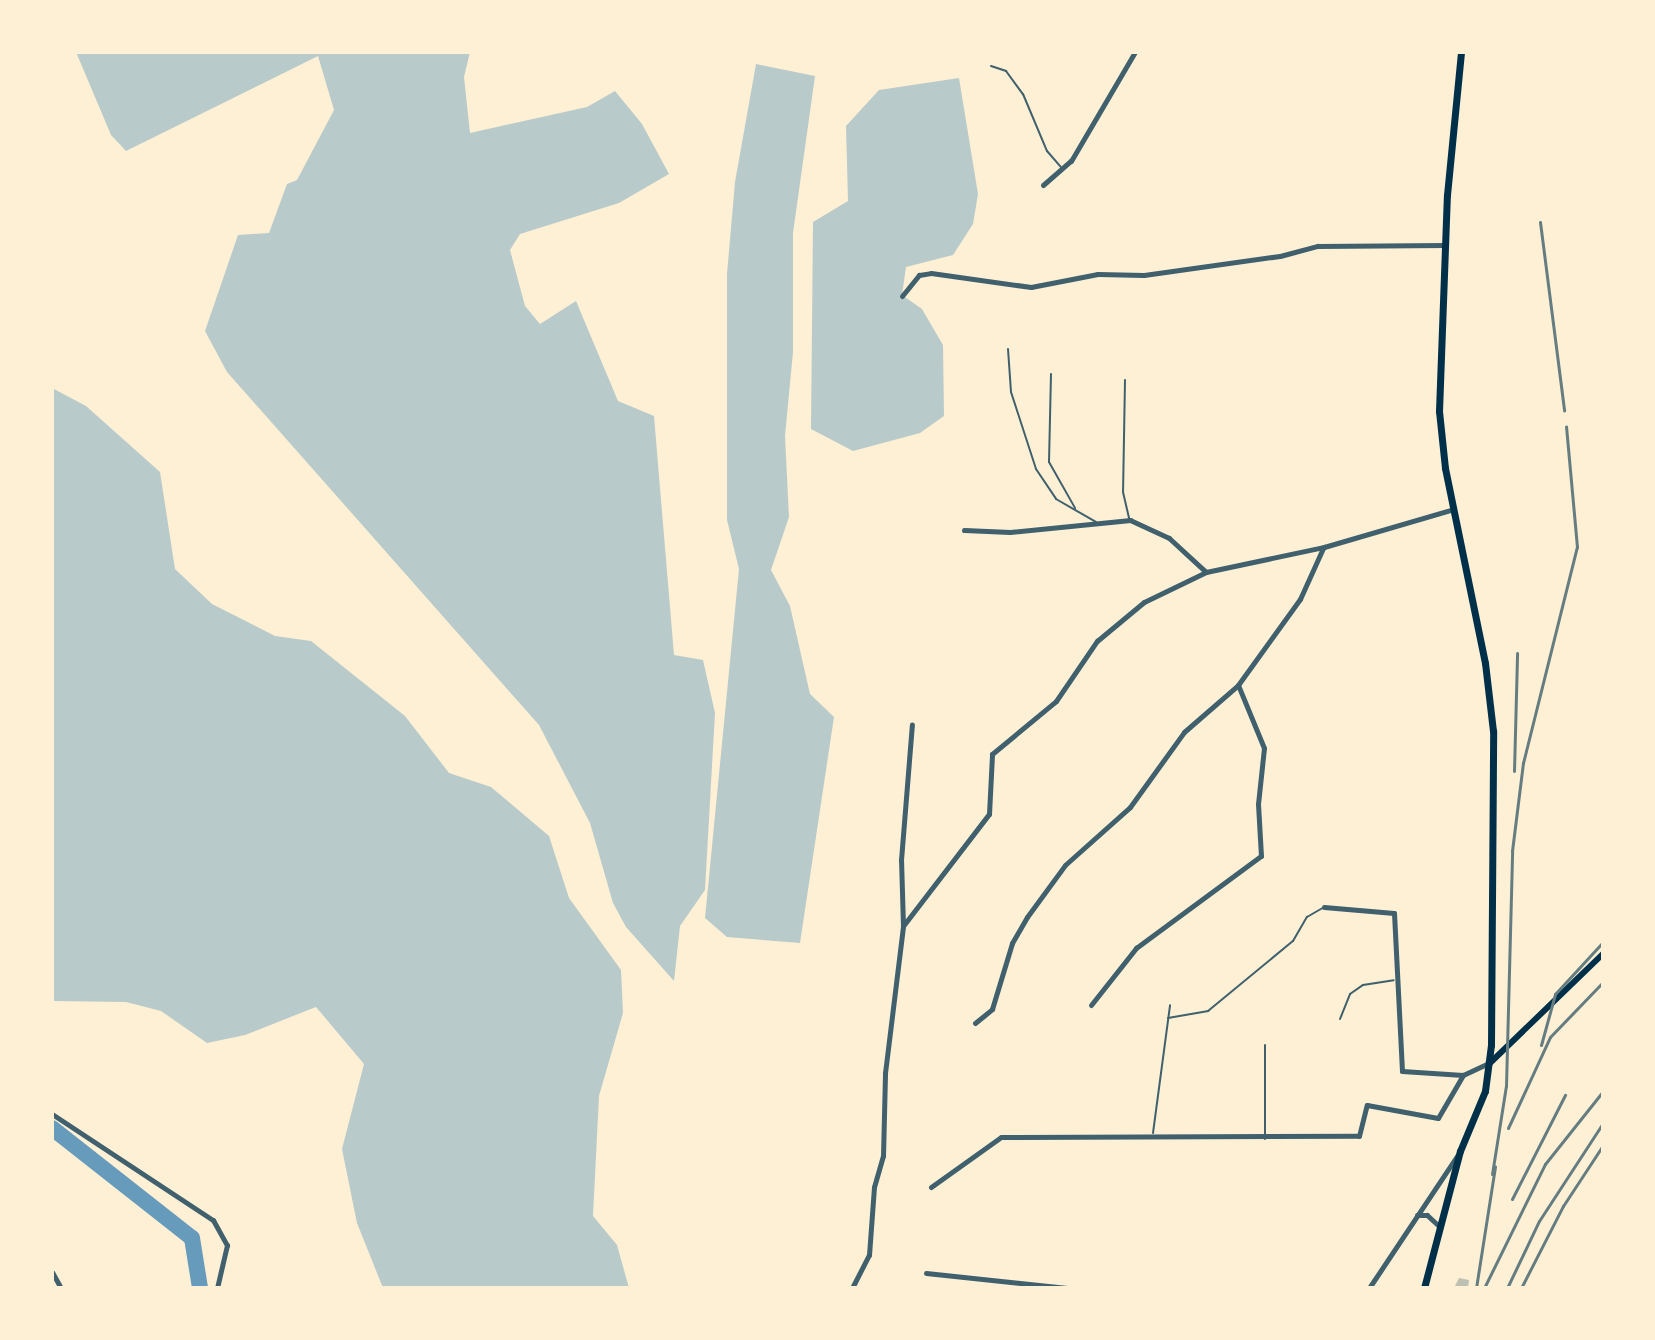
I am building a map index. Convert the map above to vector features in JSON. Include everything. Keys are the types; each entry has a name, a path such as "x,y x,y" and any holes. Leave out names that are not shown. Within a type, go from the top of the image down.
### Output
{"main road":[{"path":"1424,1288 1460,1151 1485,1091 1490,1063 1493,731 1485,663 1454,509 1439,411 1445,245 1461,52"},
{"path":"1490,1063 1603,954"}],"street":[{"path":"1043,185 1062,168 1135,52"},
{"path":"902,296 919,275 931,273 1031,287 1098,274 1144,275 1280,256 1318,246 1445,245"},
{"path":"903,926 989,814 992,754 1056,701 1097,641 1144,602 1206,572 1324,547 1454,509"},
{"path":"964,530 1130,520 1169,538 1206,572"},
{"path":"975,1023 992,1009 1012,943 1065,865 1130,807 1184,732 1238,685 1300,599 1324,547"},
{"path":"1091,1005 1136,948 1261,856 1258,804 1264,748 1238,685"},
{"path":"852,1288 869,1255 874,1187 883,1156 885,1073 903,926 901,860 912,724"},
{"path":"1324,907 1394,913 1400,979 1402,1071 1463,1075 1490,1063"},
{"path":"931,1187 1001,1137 1153,1133 1265,1139 1359,1136 1367,1105 1438,1118 1463,1075"},
{"path":"52,1114 213,1220 227,1245 217,1288"},
{"path":"1369,1288 1460,1151"},
{"path":"1416,1215 1427,1215 1440,1227"},
{"path":"52,1272 61,1288"},
{"path":"926,1273 1067,1288"}],"lane":[{"path":"991,66 1006,71 1023,94 1047,151 1062,168"},
{"path":"1008,349 1011,392 1036,469 1056,499 1099,524"},
{"path":"1051,374 1049,462 1075,509"},
{"path":"1125,380 1123,492 1130,520"},
{"path":"1168,1018 1208,1011 1293,941 1307,917 1324,907"},
{"path":"1340,1019 1350,994 1363,985 1400,979"},
{"path":"1153,1133 1170,1005"},
{"path":"1265,1045 1265,1139"}],"shaded area":[{"path":"76,52 470,52 464,77 470,133 587,107 615,91 642,124 669,174 619,203 520,234 510,250 525,306 540,324 576,301 618,401 654,416 674,655 703,660 715,713 705,890 680,926 674,981 626,927 613,903 590,823 539,725 227,372 205,331 238,235 269,233 287,184 297,180 334,110 318,56 126,151 111,135"},
{"path":"756,64 815,76 793,233 793,352 785,436 789,517 771,570 790,606 810,694 834,717 800,943 727,937 705,918 739,569 727,520 727,274 735,182"},
{"path":"959,78 978,194 973,224 953,255 906,267 902,295 922,309 943,345 944,416 920,433 853,451 811,429 813,222 848,201 846,126 879,90"},
{"path":"52,388 86,406 160,472 175,569 212,604 275,636 311,641 405,716 449,773 491,787 549,836 569,898 621,970 623,1013 599,1096 593,1216 617,1245 629,1288 383,1288 357,1223 342,1149 364,1064 316,1007 245,1035 207,1043 161,1011 126,1002 52,1001"}],"building":[{"path":"1459,1278 1469,1280 1468,1288 1454,1288"}],"waterway":[{"path":"52,1128 192,1238 200,1288"}],"railway":[{"path":"1540,222 1564,410"},
{"path":"1492,1174 1506,1086 1512,851 1523,763 1577,547 1566,427"},
{"path":"1514,771 1517,653"},
{"path":"1541,1045 1555,994 1603,942"},
{"path":"1508,1128 1550,1037 1603,982"},
{"path":"1484,1288 1545,1164 1603,1091"},
{"path":"1512,1199 1565,1095"},
{"path":"1507,1288 1539,1221 1603,1123"},
{"path":"1521,1288 1563,1206 1603,1145"},
{"path":"1476,1288 1495,1166"}]}
